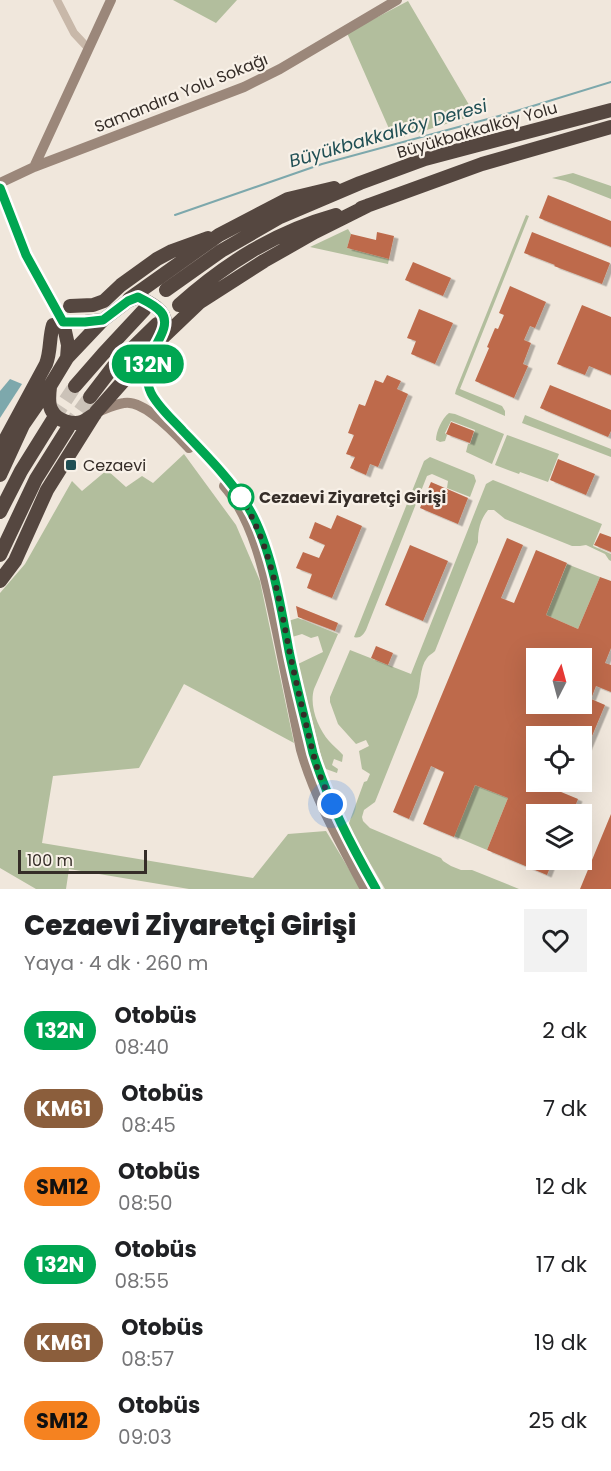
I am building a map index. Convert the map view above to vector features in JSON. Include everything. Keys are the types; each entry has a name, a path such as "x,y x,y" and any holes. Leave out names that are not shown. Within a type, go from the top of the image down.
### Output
{"highway":[{"name":"Büyükbakkalköy Yolu","path":"166,290 221,251 280,217 360,183 425,159 611,110"},
{"name":"Büyükbakkalköy Yolu","path":"178,305 236,260 268,241 308,223 369,205 482,164 611,128"},
{"path":"1,472 23,425 67,358 103,320 219,235 288,199 360,183"},
{"path":"0,581 15,561 47,490 96,412 157,343 200,302 264,261 369,205"},
{"path":"70,306 93,305 104,301 121,285 172,250 219,235"},
{"path":"128,301 138,297 163,313 165,324 157,343"},
{"path":"75,387 144,310"},
{"path":"58,323 103,320"},
{"path":"58,323 68,345 67,358"},
{"path":"1,472 6,438 46,364 50,355 50,336 58,323"},
{"path":"90,397 113,367 157,324"},
{"path":"50,386 49,399 52,412 62,420 76,423 84,421 96,412"},
{"path":"0,513 21,471 54,418"},
{"path":"0,555 36,479 68,428"}],"main road":[{"path":"34,167 111,0"},
{"name":"Samandıra Yolu Sokağı","path":"0,183 34,167 253,83 397,0"},
{"path":"0,188 26,255 58,323"},
{"path":"157,343 150,357 147,372 148,386 152,396 207,456 251,512 269,560 318,771 344,830 376,889"},
{"path":"96,412 126,402 141,406 161,420 198,456 230,492 261,563 308,774 339,841 365,889"}],"street":[{"path":"57,0 74,33 88,48"}],"green space":[{"path":"173,0 237,0 216,23"},
{"path":"408,1 475,115 394,140 347,33"},
{"path":"573,173 611,186 611,199 552,178"},
{"path":"526,215 529,216 460,389 502,406 505,416 455,394"},
{"path":"348,229 351,234 347,248 389,259 388,264 310,247"},
{"path":"449,413 504,434 492,464 466,452 475,430 451,421 445,433 447,435 445,441 436,440 440,425"},
{"path":"525,415 611,449 611,457 522,423"},
{"path":"507,435 559,454 548,482 495,465"},
{"path":"184,454 236,525 260,581 294,743 184,684 139,768 53,776 42,843 253,878 288,834 326,831 361,889 189,889 69,869 66,889 36,889 0,868 0,593 25,564 72,481 82,491 107,470 126,487 142,476 153,483"},
{"path":"430,457 474,475 476,481 470,497 447,488 448,481 432,474 427,476 366,630 361,636 354,637 424,461"},
{"path":"493,480 602,524 593,546 611,554 611,561 605,554 586,545 572,546 505,519 494,510 488,510 485,514 478,533 478,542 435,651 424,662 417,697 375,802 364,810 362,817 370,828 441,858 451,866 461,870 472,870 519,889 385,889 349,827 364,782 370,774 362,769 359,751 369,746 366,740 356,744 338,724 330,697 350,650 411,674 486,484"},
{"path":"567,564 600,577 578,629 546,615"},
{"path":"298,618 338,634 313,696 321,730 343,755 342,762 334,759 332,765 338,769 337,773 326,769 323,764 298,664 323,652 318,636 311,638 302,634 292,637 288,621"},
{"path":"475,785 508,798 487,850 454,836"}],"water":[{"path":"10,379 22,384 0,418 0,391"}],"building":[{"path":"548,195 611,221 611,247 539,218"},
{"path":"377,232 394,236 389,259 347,248 351,234 376,240"},
{"path":"532,232 610,263 602,284 524,253"},
{"path":"413,262 451,278 443,296 405,280"},
{"path":"510,286 546,302 535,328 530,326 524,340 531,343 523,364 528,366 514,398 475,381 495,328 498,329 504,315 499,313"},
{"path":"582,305 611,317 611,375 589,366 585,375 557,364"},
{"path":"419,309 453,323 435,364 411,354 416,341 407,338"},
{"path":"387,375 401,381 397,389 408,394 378,467 370,464 366,475 350,468 355,457 346,454 354,435 348,433 359,404 365,406 375,380 383,383"},
{"path":"550,385 611,410 611,431 608,437 540,408"},
{"path":"451,422 474,431 470,443 446,434"},
{"path":"558,459 595,474 586,495 550,480"},
{"path":"431,482 468,498 458,524 420,508"},
{"path":"337,515 362,526 332,598 307,588 312,574 296,568 303,552 319,558 325,545 309,538 315,522 331,529"},
{"path":"600,533 611,537 611,552 594,545"},
{"path":"507,538 523,545 501,598 514,603 536,550 567,563 546,615 578,629 600,577 611,581 611,648 605,663 611,665 611,692 596,686 592,696 592,648 526,648 526,714 592,714 592,699 605,705 592,736 592,726 526,726 526,792 561,792 578,799 576,804 526,804 526,866 487,850 508,798 475,785 454,837 423,824 444,772 431,766 409,819 393,812"},
{"path":"410,545 448,561 423,621 385,605"},
{"path":"296,606 338,623 335,631 298,617"},
{"path":"376,646 393,653 388,665 371,658"},
{"path":"611,814 611,889 580,889 588,870 592,870 592,860"},
{"path":"535,870 549,870 547,875"}],"waterway":[{"name":"Büyükbakkalköy Deresi","path":"175,215 322,164 510,113 611,82"}],"tunnel":[{"path":"54,418 75,386"},
{"path":"68,428 90,397"}],"bus line":[{"name":"132N","path":"0,188 26,255 63,322 103,320 128,301 138,297 163,313 165,324 150,357 147,372 148,386 161,408 207,456 251,512 269,560 318,771 333,808 376,889"}],"place":[{"name":"Cezaevi","path":"71,465"},
{"name":"Cezaevi Ziyaretçi Girişi","path":"241,497"}],"route":[{"path":"241,497 238,493 251,512 265,548 313,753 332,804"}]}
